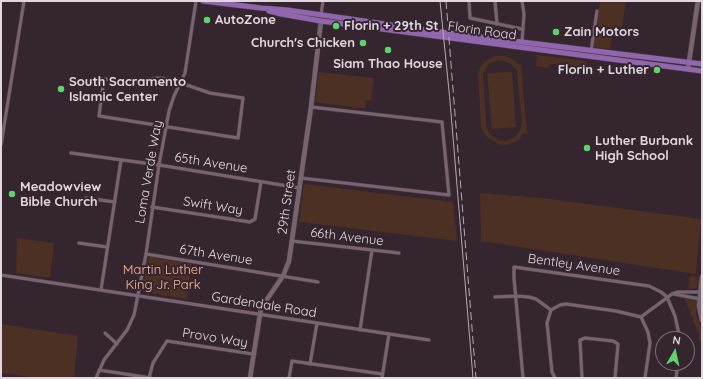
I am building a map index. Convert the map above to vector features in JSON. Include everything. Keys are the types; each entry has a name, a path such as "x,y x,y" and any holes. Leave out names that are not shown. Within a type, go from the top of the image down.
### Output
{"main road":[{"name":"Florin Road","path":"203,1 261,8 281,14 702,64"},
{"name":"Florin Road","path":"321,18 514,47 702,71"},
{"path":"514,47 522,42"}],"street":[{"path":"1,145 24,1"},
{"name":"Loma Verde Way","path":"96,378 108,354 131,323 134,315 146,254 159,165 172,103 185,73 196,1"},
{"path":"321,18 323,1"},
{"path":"469,1 470,18 522,29"},
{"path":"495,1 497,24"},
{"path":"522,1 524,14 522,42"},
{"path":"688,69 698,1"},
{"path":"591,57 597,11"},
{"name":"29th Street","path":"250,378 260,314 264,302 283,276 288,265 302,178 321,18"},
{"path":"158,78 169,79 181,84 210,93 243,98 238,138 98,116 104,79 130,82 158,78"},
{"path":"302,178 449,195 442,122 311,107"},
{"name":"65th Avenue","path":"71,153 159,165 300,188"},
{"path":"101,290 121,160"},
{"name":"Swift Way","path":"152,207 250,222 255,219 261,182"},
{"path":"86,198 115,202"},
{"name":"66th Avenue","path":"292,240 399,253"},
{"path":"79,243 107,248"},
{"path":"360,330 372,250"},
{"name":"67th Avenue","path":"146,254 318,282"},
{"name":"Bentley Avenue","path":"523,378 514,267 649,286 667,297"},
{"name":"Gardendale Road","path":"1,275 429,340"},
{"path":"702,277 699,310 702,320"},
{"path":"641,318 672,294 678,292 701,292"},
{"path":"672,294 700,299"},
{"path":"495,297 516,296 536,299 551,310"},
{"path":"667,297 675,316 678,331"},
{"path":"555,378 552,372 547,323 551,310 560,305 566,304 616,311 641,318 648,332 650,343 645,378"},
{"path":"310,364 317,323"},
{"path":"104,333 116,344"},
{"path":"289,378 292,362 382,376 389,334"},
{"path":"582,378 580,340 585,338 613,341 618,344 615,378"},
{"name":"Provo Way","path":"150,378 153,363 167,341 253,354"},
{"path":"99,370 150,378"}],"green space":[{"path":"600,1 626,1 622,27 614,26 610,49 594,47 593,43"},
{"path":"537,55 587,61 587,66 583,71 558,64 550,64 549,68 536,66"},
{"path":"495,56 505,56 518,64 521,64 527,134 523,134 513,143 505,145 498,144 488,138 483,132 481,125 478,73 481,66","holes":["499,60 510,63 517,71 522,122 521,128 514,138 505,141 499,140 491,135 487,130 483,74 489,64"]},
{"path":"319,72 374,78 371,101 366,100 365,109 315,102"},
{"path":"512,72 516,127 492,129 487,73"},
{"path":"304,184 453,202 457,241 299,222"},
{"path":"480,193 542,198 701,219 696,274 481,241"},
{"path":"17,238 54,243 50,278 16,273"},
{"name":"Martin Luther King Jr. Park","path":"150,257 192,264 187,299 143,292 142,289 148,259"},
{"path":"690,276 698,277 697,288 688,289"},
{"path":"684,297 696,301 696,315 702,329 702,342 698,340 699,335"},
{"path":"1,324 78,336 74,378 38,378 1,373"}],"tram line":[{"path":"440,1 450,101 473,378"}],"railway":[{"path":"446,1 476,378"}],"place":[{"name":"AutoZone","path":"207,20"},
{"name":"Florin + 29th St","path":"336,26"},
{"name":"Zain Motors","path":"556,32"},
{"name":"Church's Chicken","path":"363,43"},
{"name":"Siam Thao House","path":"388,50"},
{"name":"Florin + Luther","path":"657,70"},
{"name":"South Sacramento Islamic Center","path":"61,89"},
{"name":"Luther Burbank High School","path":"587,148"},
{"name":"Meadowview Bible Church","path":"12,194"}]}
